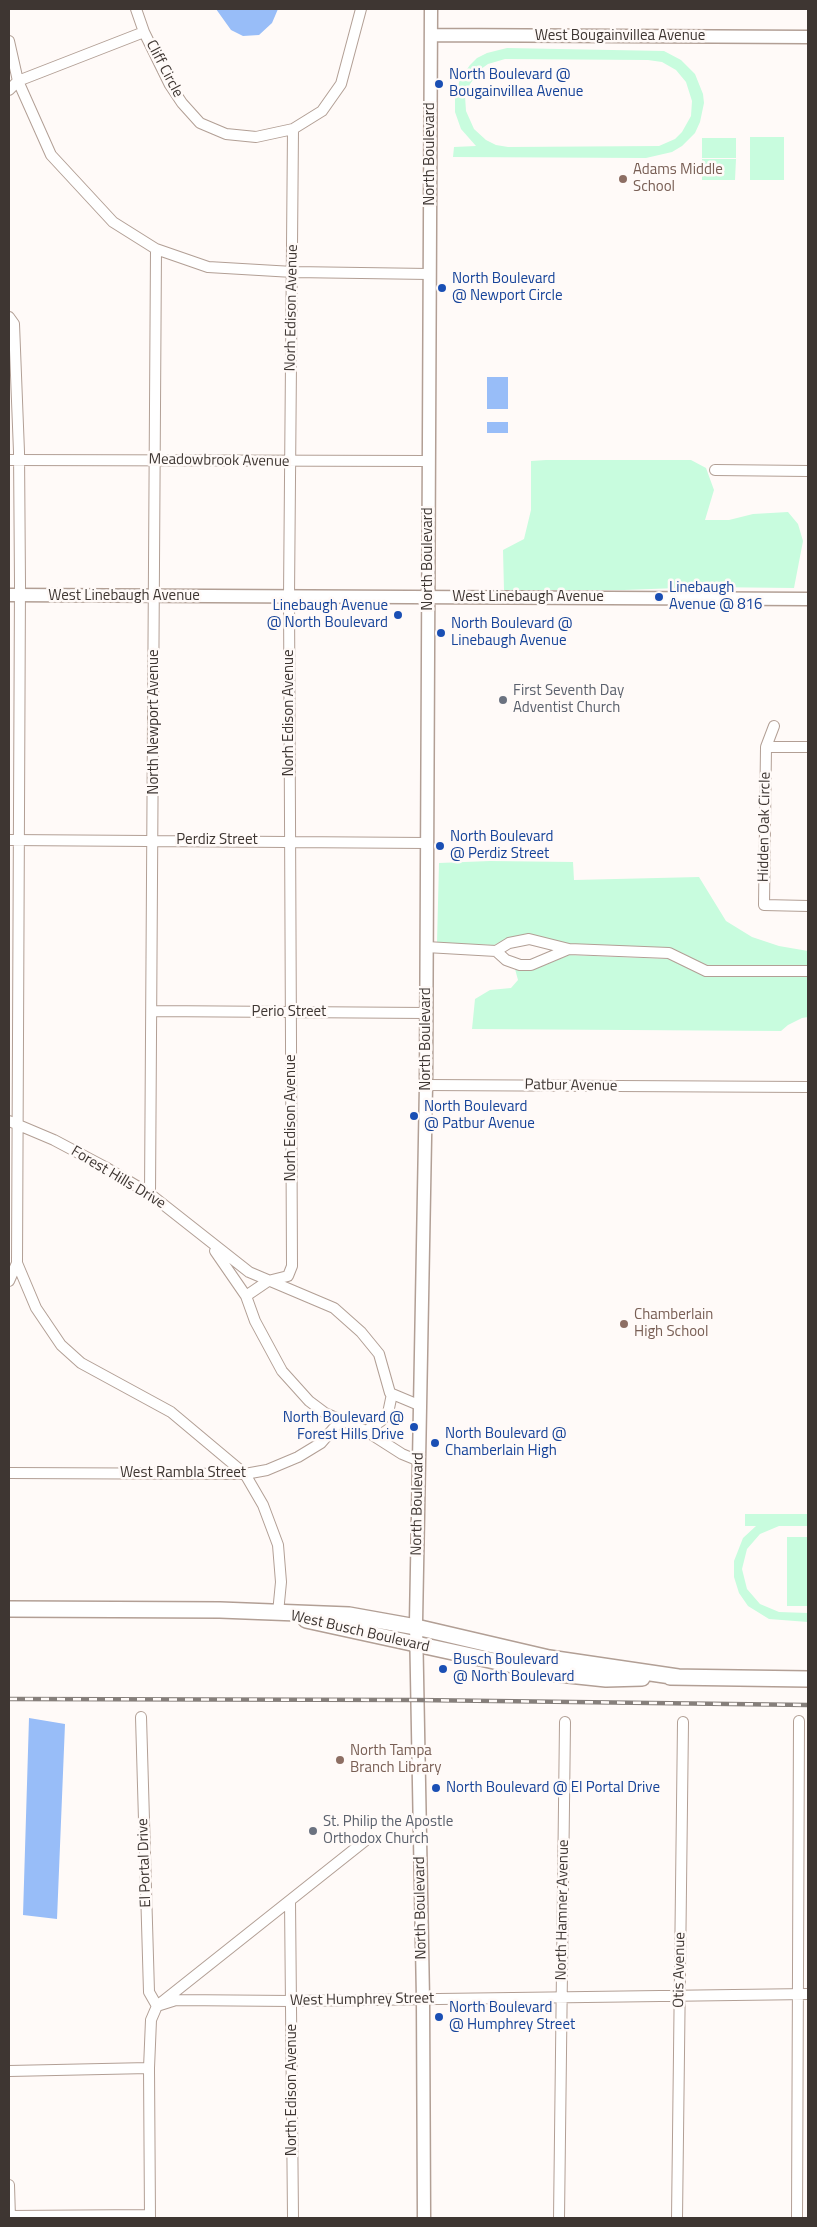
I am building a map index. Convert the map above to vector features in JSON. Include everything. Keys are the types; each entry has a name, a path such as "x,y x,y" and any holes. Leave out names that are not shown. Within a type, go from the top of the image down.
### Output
{"main road":[{"name":"West Busch Boulevard","path":"9,1609 220,1610 349,1615 416,1627 549,1658 678,1677"},
{"name":"West Busch Boulevard","path":"278,1613 549,1673 606,1679 678,1677 808,1679"}],"street":[{"name":"Cliff Circle","path":"136,9 144,32 170,85 200,123 226,134 256,137 293,129 322,111 341,84 361,9"},
{"name":"North Boulevard","path":"424,2218 423,1999 416,1627 426,1085 431,9"},
{"path":"9,90 18,81 144,32"},
{"name":"West Bougainvillea Avenue","path":"431,35 808,37"},
{"path":"9,41 18,81 51,156 113,222 156,249 208,267 293,272 429,274"},
{"path":"9,69 18,81"},
{"name":"Norh Edison Avenue","path":"268,1281 288,1276 292,1266 289,596 293,129"},
{"name":"North Newport Avenue","path":"150,1194 156,249"},
{"path":"10,321 14,460 13,840 17,981 13,1122 16,1262 36,1308 61,1345 81,1363 171,1412 245,1474 263,1505 278,1545 280,1582 278,1613"},
{"name":"Meadowbrook Avenue","path":"14,460 428,461"},
{"path":"715,470 808,471"},
{"name":"West Linebaugh Avenue","path":"14,595 808,598"},
{"path":"774,726 766,747 808,747"},
{"name":"Hidden Oak Circle","path":"766,747 764,905 808,906"},
{"name":"Perdiz Street","path":"13,840 426,842"},
{"path":"426,948 496,951 509,943 529,939 568,950 669,953 706,971 808,971"},
{"path":"496,951 506,960 520,965 531,965 568,950"},
{"path":"9,1000 17,981"},
{"name":"Perio Street","path":"152,1011 426,1013"},
{"name":"Patbur Avenue","path":"426,1085 808,1087"},
{"name":"Forest Hills Drive","path":"13,1122 105,1166 150,1194 249,1272 334,1308 361,1332 380,1354 392,1394"},
{"path":"207,1240 246,1296 255,1321 282,1371 309,1401 324,1414 366,1431 402,1454 419,1461"},
{"path":"9,1280 16,1262"},
{"path":"246,1296 268,1281"},
{"path":"366,1431 381,1421 388,1413 392,1394 421,1406"},
{"name":"West Rambla Street","path":"9,1473 245,1474 267,1470 298,1457 321,1443 340,1421"},
{"name":"El Portal Drive","path":"141,1718 149,1992 157,2006"},
{"path":"796,2218 804,1994 799,1720"},
{"name":"North Hamner Avenue","path":"559,2218 565,1722"},
{"name":"Otis Avenue","path":"677,2218 684,1722"},
{"path":"9,2185 9,2217 150,2217 150,2020 157,2006 366,1840"},
{"name":"North Edison Avenue","path":"290,1901 293,2218"},
{"name":"West Humphrey Street","path":"157,2006 176,2000 291,2001 804,1994"},
{"path":"9,2071 149,2068"}],"green space":[{"path":"507,48 664,51 681,60 695,74 703,94 704,103 700,122 695,133 682,146 672,152 646,158 453,157 454,147 476,146 461,129 455,112 455,97 460,79 470,65 477,58 487,53","holes":["505,59 648,60 662,62 676,70 686,82 692,101 691,116 682,132 675,139 659,146 508,147 496,145 486,140 474,129 466,111 465,96 470,84 481,69 488,64"]},
{"path":"750,137 784,137 784,180 750,180"},
{"path":"702,138 736,138 736,158 702,158"},
{"path":"702,159 736,159 735,180 702,180"},
{"path":"691,460 706,468 714,490 705,520 729,520 753,514 788,512 798,524 803,541 794,588 705,587 624,590 504,590 503,550 524,539 531,510 531,461"},
{"path":"490,861 573,862 574,880 699,877 726,921 752,937 779,946 808,951 808,966 707,965 669,948 568,944 530,934 509,938 494,945 437,943 439,863"},
{"path":"569,955 668,959 706,976 808,977 808,1017 788,1025 781,1031 472,1029 475,999 490,990 511,988 518,980 515,969 533,970"},
{"path":"745,1514 808,1514 808,1526 779,1526 760,1534 747,1549 742,1569 747,1589 760,1604 779,1612 808,1613 808,1622 769,1619 748,1606 739,1593 734,1577 734,1561 743,1538 756,1526 745,1526"},
{"path":"787,1537 808,1537 808,1606 787,1606"}],"water":[{"path":"216,9 278,9 272,23 259,35 243,36 231,30"},
{"path":"487,377 508,377 508,409 487,409"},
{"path":"487,422 508,422 508,433 487,433"},
{"path":"29,1718 65,1724 57,1919 23,1915"}],"railway":[{"path":"9,1699 417,1700 808,1705"}],"place":[{"name":"North Boulevard @ Bougainvillea Avenue","path":"439,84"},
{"name":"Adams Middle School","path":"623,179"},
{"name":"North Boulevard @ Newport Circle","path":"442,288"},
{"name":"Linebaugh Avenue @ 816","path":"659,597"},
{"name":"Linebaugh Avenue @ North Boulevard","path":"398,615"},
{"name":"North Boulevard @ Linebaugh Avenue","path":"441,633"},
{"name":"First Seventh Day Adventist Church","path":"503,700"},
{"name":"North Boulevard @ Perdiz Street","path":"440,846"},
{"name":"North Boulevard @ Patbur Avenue","path":"414,1116"},
{"name":"Chamberlain High School","path":"624,1324"},
{"name":"North Boulevard @ Forest Hills Drive","path":"414,1427"},
{"name":"North Boulevard @ Chamberlain High","path":"435,1443"},
{"name":"Busch Boulevard @ North Boulevard","path":"443,1669"},
{"name":"North Tampa Branch Library","path":"340,1760"},
{"name":"North Boulevard @ El Portal Drive","path":"436,1788"},
{"name":"St. Philip the Apostle Orthodox Church","path":"313,1831"},
{"name":"North Boulevard @ Humphrey Street","path":"439,2017"}]}
